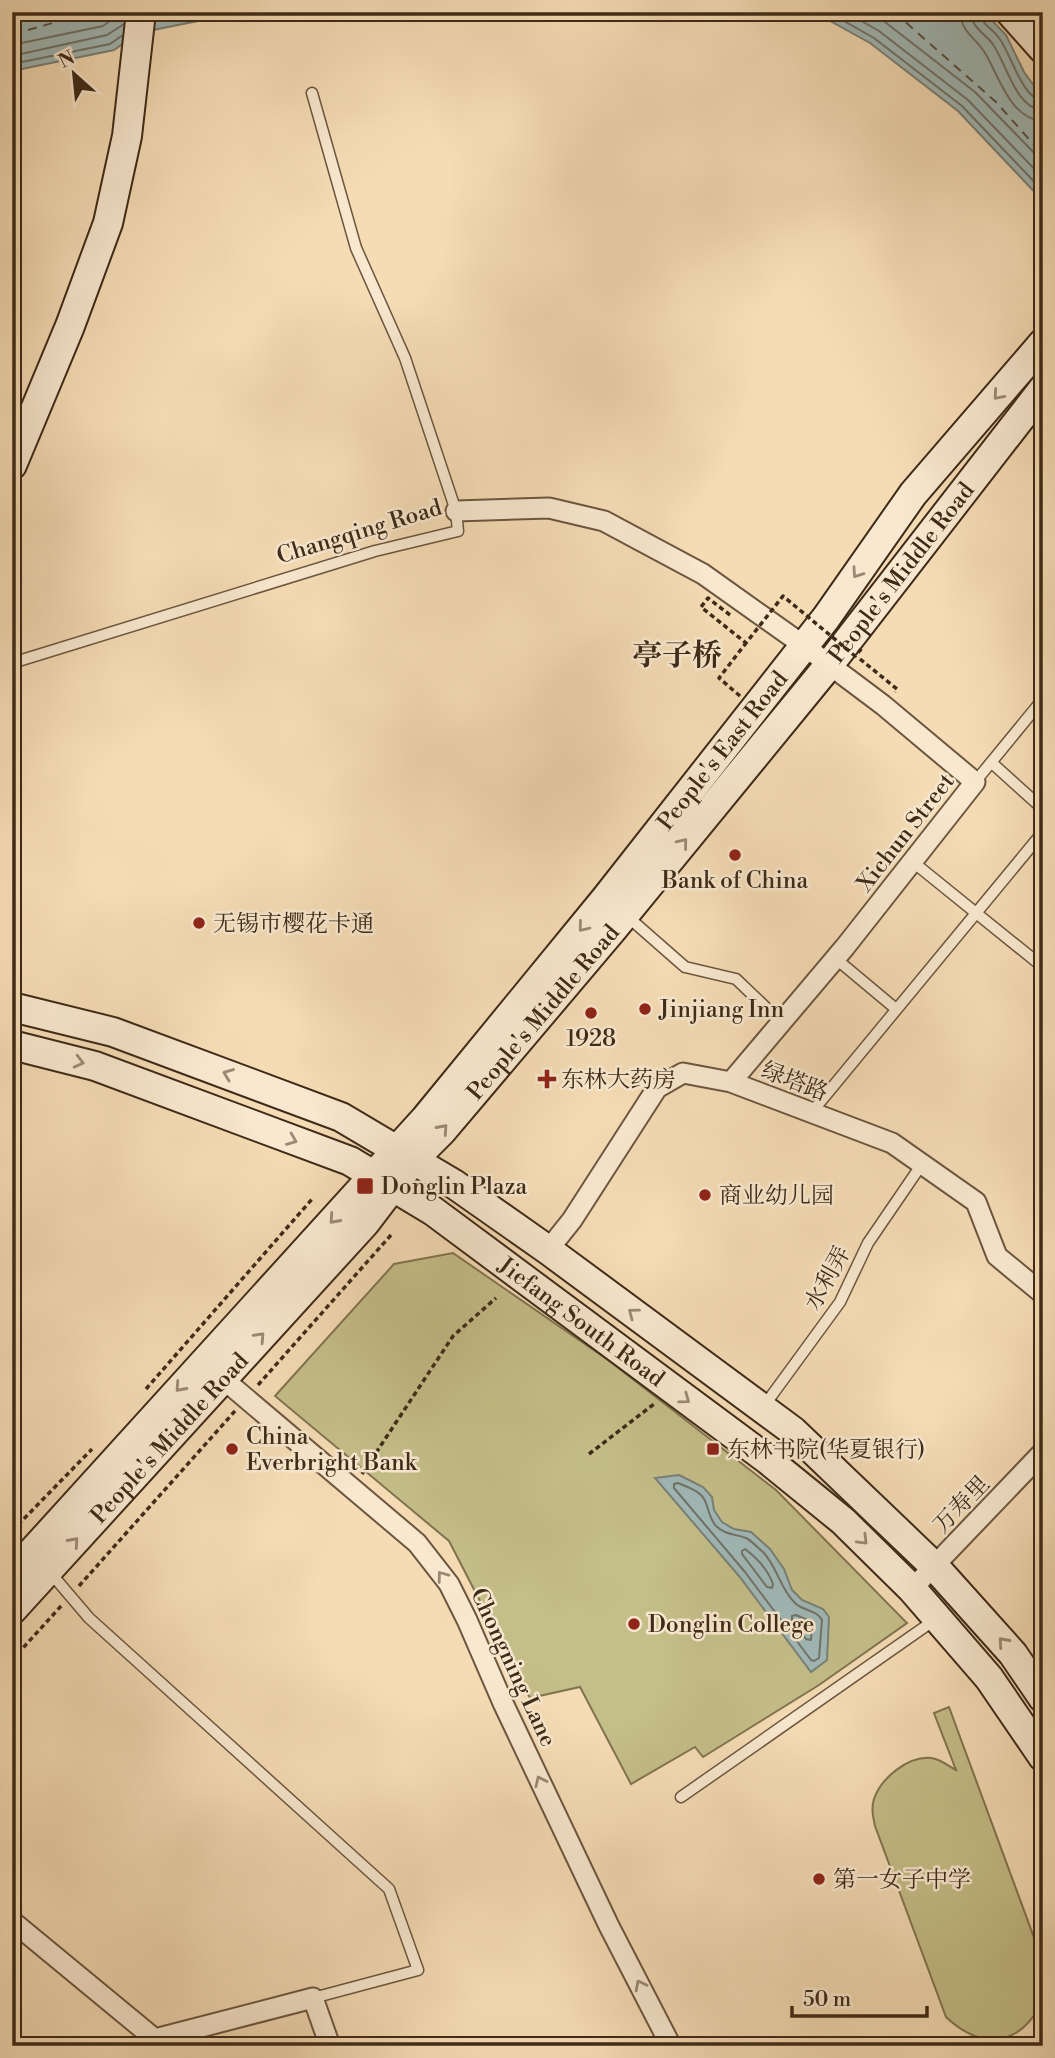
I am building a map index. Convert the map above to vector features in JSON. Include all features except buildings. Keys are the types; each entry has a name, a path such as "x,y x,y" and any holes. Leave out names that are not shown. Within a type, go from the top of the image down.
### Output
{"main road":[{"path":"12,465 71,326 108,223 127,136 141,12"},
{"path":"1010,12 1043,49"},
{"name":"People's East Road","path":"405,1155 425,1119 615,906 803,645 826,618 913,494 1043,343"},
{"name":"People's Middle Road","path":"615,906 842,660 1043,389"},
{"name":"Jiefang South Road","path":"12,1007 113,1032 341,1117 454,1184 793,1431 935,1567 1013,1654 1043,1698"},
{"name":"Jiefang South Road","path":"12,1045 95,1066 350,1161 433,1212 768,1460 843,1521 912,1589 989,1678 1043,1757"},
{"name":"People's Middle Road","path":"12,1574 405,1155"},
{"name":"People's Middle Road","path":"12,1611 365,1223 382,1182"}],"street":[{"name":"Changqing Road","path":"456,511 550,508 604,521 703,574 803,645"},
{"name":"Xichun Street","path":"731,1082 835,958 975,782 883,705 842,660 803,645"},
{"name":"绿塔路","path":"548,1250 572,1220 656,1088 683,1073 731,1082 892,1143 976,1202 998,1256 1043,1294"},
{"name":"Chongning Lane","path":"222,1378 417,1543 449,1584 609,1926 671,2046"},
{"name":"万寿里","path":"912,1589 1043,1452"},
{"path":"12,1921 155,2039 313,1998 330,2046"}],"lane":[{"path":"312,93 356,248 405,358 456,511"},
{"name":"Changqing Road","path":"12,663 375,551 458,531 456,511"},
{"path":"975,782 1043,699"},
{"path":"992,763 1043,809"},
{"path":"810,1114 1043,832"},
{"path":"913,862 1043,967"},
{"path":"615,906 685,967 736,979 781,1022"},
{"path":"835,958 896,1010"},
{"name":"水利弄","path":"762,1409 840,1302 868,1242 922,1164"},
{"path":"49,1570 89,1618 388,1889 418,1970 313,1998"},
{"path":"681,1797 937,1618"}],"path":[{"path":"719,678 783,596 842,660 897,689"},
{"path":"730,615 708,598 701,607 746,643"},
{"path":"842,660 863,647"},
{"path":"140,1397 313,1198"},
{"name":"People's Middle Road","path":"12,1660 391,1236"},
{"path":"353,1488 453,1336 496,1298"},
{"path":"589,1454 672,1389"},
{"path":"12,1531 94,1447"}],"shaded area":[{"path":"453,1253 608,1360 776,1490 907,1623 819,1685 703,1757 695,1747 631,1784 580,1687 530,1698 449,1541 275,1396 394,1264"},
{"path":"949,1707 1043,1962 1043,2007 1041,2004 1032,2019 1021,2029 998,2039 972,2035 946,2017 873,1816 873,1802 883,1783 905,1765 922,1758 931,1758 956,1770 934,1713"}],"water":[{"path":"12,12 243,12 138,33 114,50 12,71"},
{"path":"814,12 984,12 1006,35 1024,72 1043,98 1043,201 958,111 870,43"},
{"path":"679,1475 703,1487 712,1497 714,1510 722,1522 734,1529 751,1532 770,1549 784,1569 792,1590 802,1600 823,1609 829,1617 827,1660 811,1672 739,1576 655,1478"}],"ferry route":[{"path":"12,31 28,30 91,12"},
{"path":"894,12 996,102 1043,155"}],"place":[{"name":"Bank of China","path":"735,855"},
{"name":"无锡市樱花卡通","path":"199,923"},
{"name":"Jinjiang Inn","path":"645,1009"},
{"name":"1928","path":"591,1013"},
{"name":"东林大药房","path":"547,1079"},
{"name":"Donglin Plaza","path":"365,1186"},
{"name":"商业幼儿园","path":"705,1195"},
{"name":"China Everbright Bank","path":"232,1449"},
{"name":"东林书院(华夏银行)","path":"713,1449"},
{"name":"Donglin College","path":"634,1624"},
{"name":"第一女子中学","path":"819,1879"}],"district":[{"name":"亭子桥","path":"677,655"}]}
